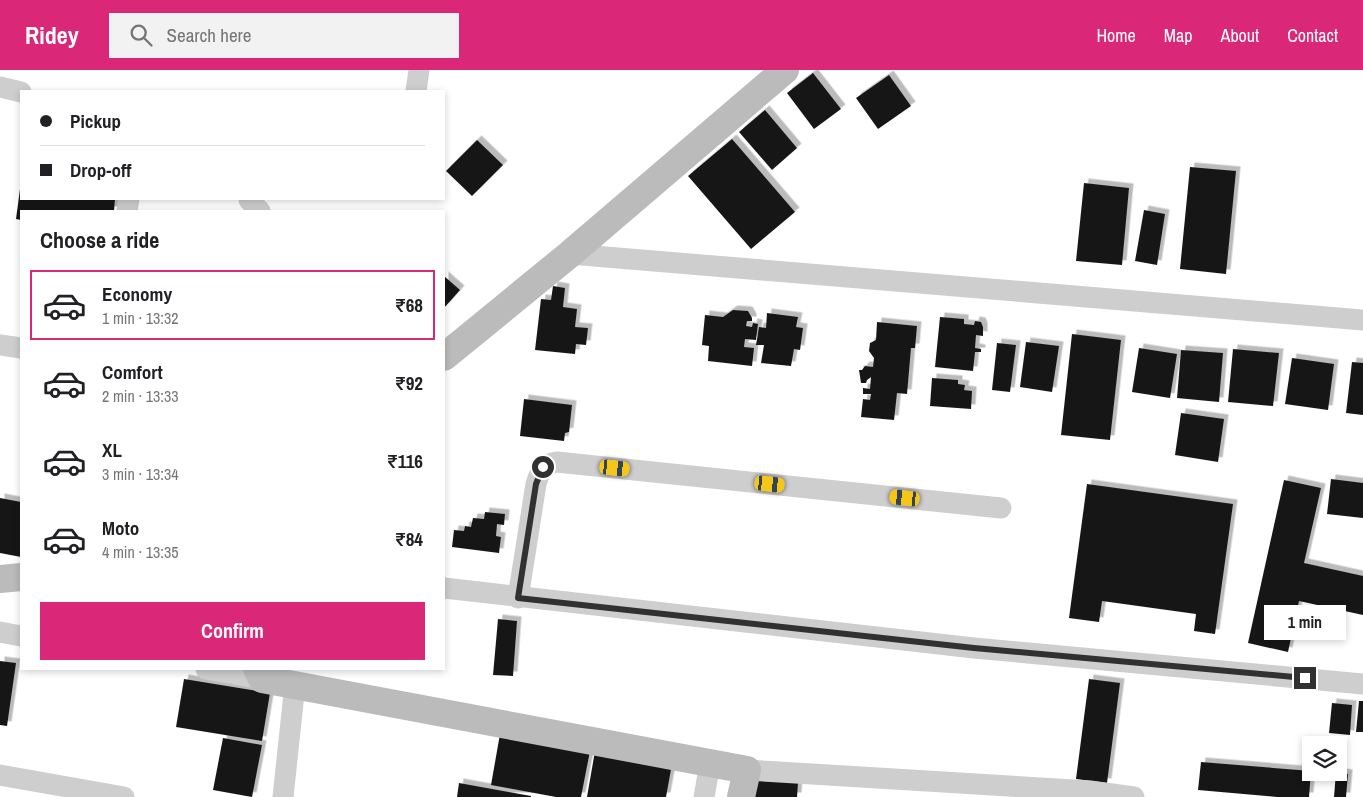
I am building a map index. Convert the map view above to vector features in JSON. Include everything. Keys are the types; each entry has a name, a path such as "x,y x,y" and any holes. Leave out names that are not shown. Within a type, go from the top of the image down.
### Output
{"street":[{"path":"416,90 419,70"},
{"path":"445,356 570,254 784,70"},
{"path":"0,87 20,92"},
{"path":"570,254 1363,320"},
{"path":"0,345 20,348"},
{"path":"518,598 536,484 543,467 549,463 558,462 1001,508"},
{"path":"0,579 20,577"},
{"path":"445,588 518,598 974,648 1363,684"},
{"path":"0,632 20,636"},
{"path":"217,670 259,674 295,684 747,770 1090,791 1134,797"},
{"path":"283,797 295,684"},
{"path":"704,797 710,763"},
{"path":"742,797 747,770"},
{"path":"0,775 28,789 124,797"}],"building":[{"path":"813,73 841,109 814,129 787,93"},
{"path":"889,75 911,106 878,129 856,98"},
{"path":"765,110 797,148 772,170 739,132"},
{"path":"732,139 795,212 751,249 688,176"},
{"path":"477,140 503,165 472,196 446,171"},
{"path":"1190,167 1236,171 1226,274 1180,269"},
{"path":"1084,183 1129,188 1122,265 1076,261"},
{"path":"20,189 20,200 115,200 114,210 20,210 20,220 16,219"},
{"path":"1144,210 1165,214 1157,265 1135,261"},
{"path":"445,277 460,290 445,307"},
{"path":"553,286 565,288 563,307 577,309 575,327 588,328 586,345 576,344 575,354 535,350 541,299 551,300"},
{"path":"733,310 748,311 752,321 747,321 746,326 752,327 753,323 758,324 756,340 745,339 744,347 754,348 752,366 708,361 709,346 702,345 705,315 723,317"},
{"path":"767,313 798,317 796,327 803,328 800,350 794,349 791,366 761,363 764,345 756,345 759,327 766,328"},
{"path":"940,317 964,319 964,324 974,325 975,321 981,322 983,336 976,335 975,348 981,349 981,352 975,352 973,371 935,367"},
{"path":"877,322 917,326 915,348 911,348 907,394 897,393 894,420 861,417 863,399 870,400 871,394 863,394 863,388 870,389 871,377 866,383 861,383 859,370 862,370 865,366 873,367 874,358 869,351 870,343 876,340"},
{"path":"1072,334 1121,340 1110,440 1061,435"},
{"path":"1026,342 1059,346 1052,392 1020,387"},
{"path":"997,343 1016,345 1010,392 992,390"},
{"path":"1139,348 1177,354 1170,398 1132,392"},
{"path":"1233,349 1279,353 1273,406 1228,402"},
{"path":"1181,350 1223,353 1219,402 1177,398"},
{"path":"1292,358 1334,364 1328,410 1285,404"},
{"path":"1352,362 1363,363 1363,415 1346,413"},
{"path":"932,378 958,380 958,384 965,385 964,390 972,391 971,409 930,406"},
{"path":"524,399 572,405 569,432 565,433 564,441 520,436"},
{"path":"1181,413 1224,419 1218,462 1175,455"},
{"path":"1331,479 1363,483 1363,518 1327,514"},
{"path":"1284,480 1321,488 1304,563 1363,576 1363,615 1299,601 1288,652 1248,643"},
{"path":"1087,484 1233,504 1215,634 1194,631 1196,614 1102,601 1099,622 1069,618"},
{"path":"0,498 20,502 20,557 0,553"},
{"path":"485,512 505,514 504,525 497,524 496,536 501,537 499,553 452,547 454,530 464,531 465,526 471,527 473,518 484,519"},
{"path":"498,619 517,621 513,676 493,675"},
{"path":"0,661 16,663 7,726 0,725"},
{"path":"184,679 270,693 262,741 176,727"},
{"path":"1089,679 1120,683 1107,783 1076,779"},
{"path":"1359,701 1363,701 1363,732 1356,732"},
{"path":"1332,703 1352,705 1350,735 1329,733"},
{"path":"500,734 590,751 581,797 556,797 491,785"},
{"path":"223,738 262,745 252,797 213,790"},
{"path":"595,751 672,764 666,797 587,797"},
{"path":"1201,762 1302,770 1302,781 1310,781 1309,797 1277,797 1198,790"},
{"path":"1348,774 1346,797 1334,797 1335,781 1347,781"},
{"path":"749,777 798,783 797,797 747,797"},
{"path":"459,783 531,796 531,797 457,797"}],"route":[{"path":"543,467 536,484 518,598 974,648 1305,678"}]}
